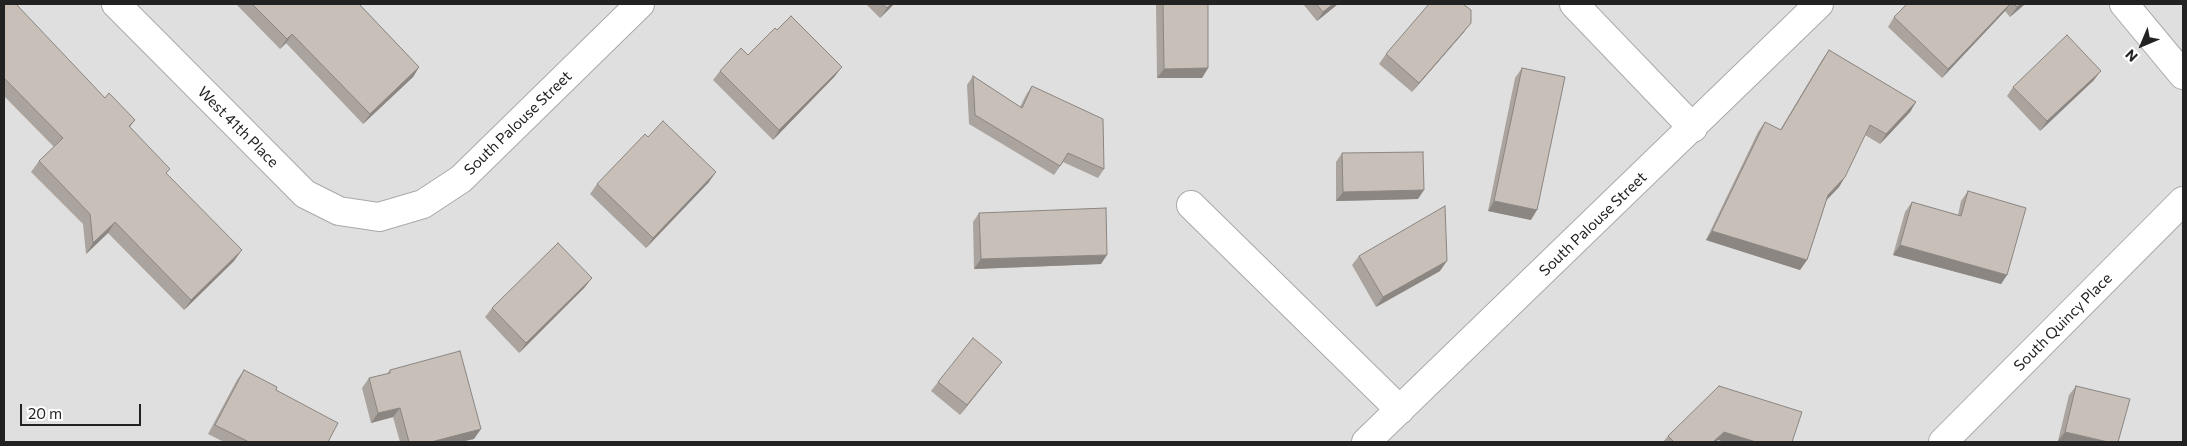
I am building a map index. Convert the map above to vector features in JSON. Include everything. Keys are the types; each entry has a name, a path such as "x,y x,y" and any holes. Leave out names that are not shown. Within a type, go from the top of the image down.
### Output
{"street":[{"name":"West 41th Place","path":"116,4 305,194 339,212 379,217"},
{"name":"South Palouse Street","path":"379,217 423,204 461,179 640,4"},
{"path":"1574,4 1693,128"},
{"name":"South Palouse Street","path":"1366,442 1693,128 1818,4"},
{"path":"2124,4 2183,75"},
{"name":"South Quincy Place","path":"1943,442 2183,201"},
{"path":"1192,205 1400,410"}],"shaded area":[{"path":"4,4 2183,4 2183,442 4,442"}],"building":[{"path":"4,4 16,4 105,98 109,93 135,120 129,126 170,169 166,173 242,250 191,300 115,222 93,243 90,214 39,161 63,138 4,78"},
{"path":"252,4 359,4 419,67 370,114 292,34 287,39"},
{"path":"882,4 891,4 887,8"},
{"path":"1163,4 1208,4 1208,68 1164,69"},
{"path":"1316,4 1333,4 1323,12"},
{"path":"1429,4 1463,4 1471,10 1471,23 1419,83 1386,54"},
{"path":"1907,4 2010,4 1948,69 1894,17"},
{"path":"791,16 842,67 779,130 720,71 741,48 748,55 775,28 777,30"},
{"path":"2067,35 2101,71 2047,121 2013,87"},
{"path":"1829,50 1916,102 1886,134 1870,125 1845,177 1828,195 1807,260 1712,231 1765,122 1781,130"},
{"path":"1522,68 1565,77 1537,210 1494,201"},
{"path":"973,76 1022,108 1032,86 1103,119 1104,169 1068,153 1060,166 975,115"},
{"path":"663,121 716,172 653,238 597,184 645,134 648,137"},
{"path":"1423,152 1424,190 1343,192 1342,153"},
{"path":"1968,191 2026,208 2007,275 1900,245 1912,202 1961,216"},
{"path":"1445,206 1447,261 1383,297 1359,256"},
{"path":"1106,208 1107,255 981,259 979,213"},
{"path":"558,243 592,278 526,343 492,308"},
{"path":"973,338 1002,362 967,405 938,382"},
{"path":"460,351 481,429 431,442 409,442 400,408 378,413 369,378 390,373 390,370"},
{"path":"244,370 277,387 276,390 338,423 328,442 249,442 215,425"},
{"path":"1719,386 1802,412 1792,442 1756,442 1724,432 1713,442 1674,442 1668,436"},
{"path":"2076,386 2130,399 2118,442 2108,442 2065,432"}]}
